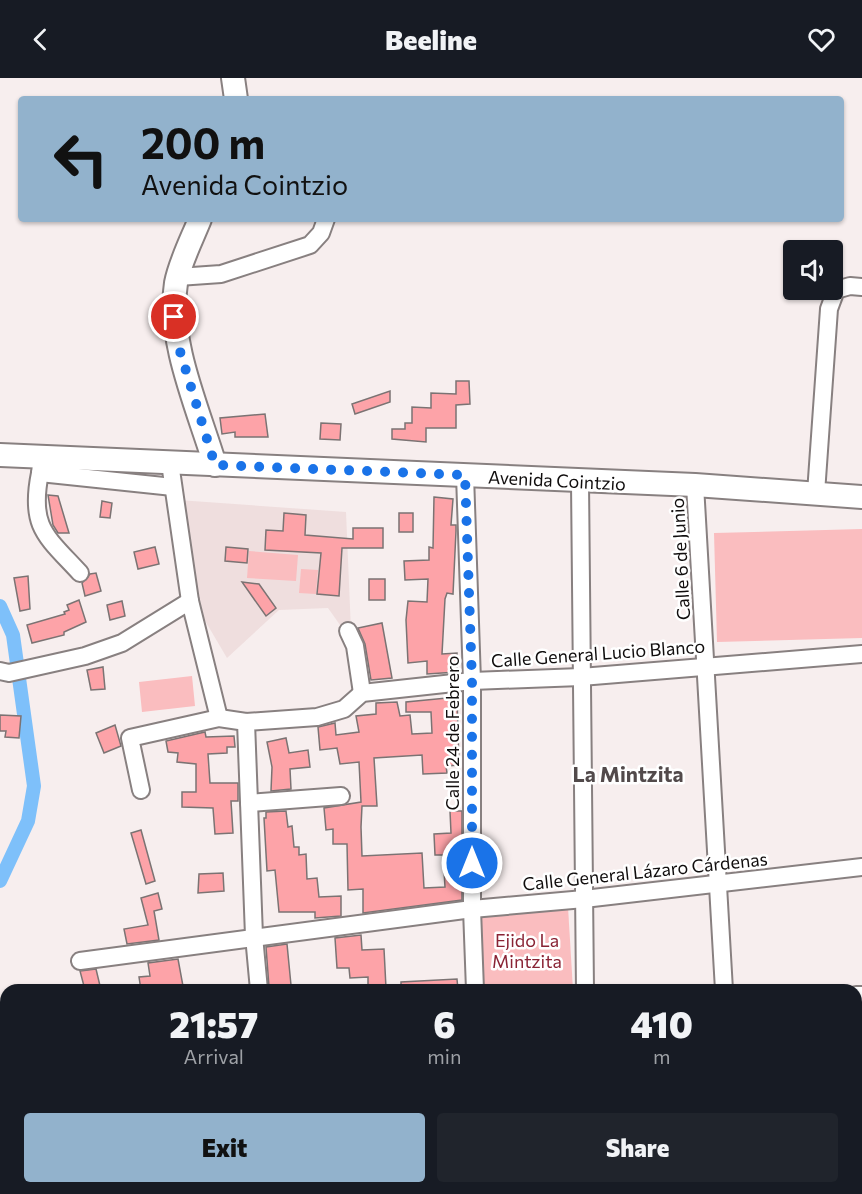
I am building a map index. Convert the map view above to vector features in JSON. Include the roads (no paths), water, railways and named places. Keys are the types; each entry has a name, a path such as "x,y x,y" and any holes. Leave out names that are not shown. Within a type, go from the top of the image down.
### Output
{"main road":[{"path":"233,78 236,96"},
{"path":"199,222 178,277 174,317 179,348 215,465"},
{"name":"Avenida Cointzio","path":"0,455 41,465 170,463 580,482 695,485 862,497"}],"street":[{"path":"178,277 221,274 310,245 321,233 325,222"},
{"path":"816,494 829,309 836,290 850,286 862,287"},
{"path":"170,463 190,601 219,718"},
{"path":"80,573 40,528 35,506 41,465 173,487"},
{"name":"Calle 24 de Febrero","path":"465,475 472,681 472,909 475,984"},
{"path":"580,482 580,677 585,984"},
{"name":"Calle 6 de Junio","path":"695,485 724,984"},
{"path":"12,671 85,656 122,643 190,601"},
{"path":"348,631 355,646 363,693"},
{"name":"Calle General Lucio Blanco","path":"141,790 130,738 219,718 246,722 317,717 344,709 363,693 472,681 580,677 862,654"},
{"path":"246,722 254,936 258,984"},
{"path":"249,803 341,796"},
{"name":"Calle General Lázaro Cárdenas","path":"80,961 254,936 472,909 584,899 862,867"}],"waterway":[{"path":"0,606 13,635 34,786 28,821 0,881"}],"district":[{"name":"La Mintzita","path":"628,773"}],"park label":[{"name":"Ejido La Mintzita","path":"527,950"}]}
